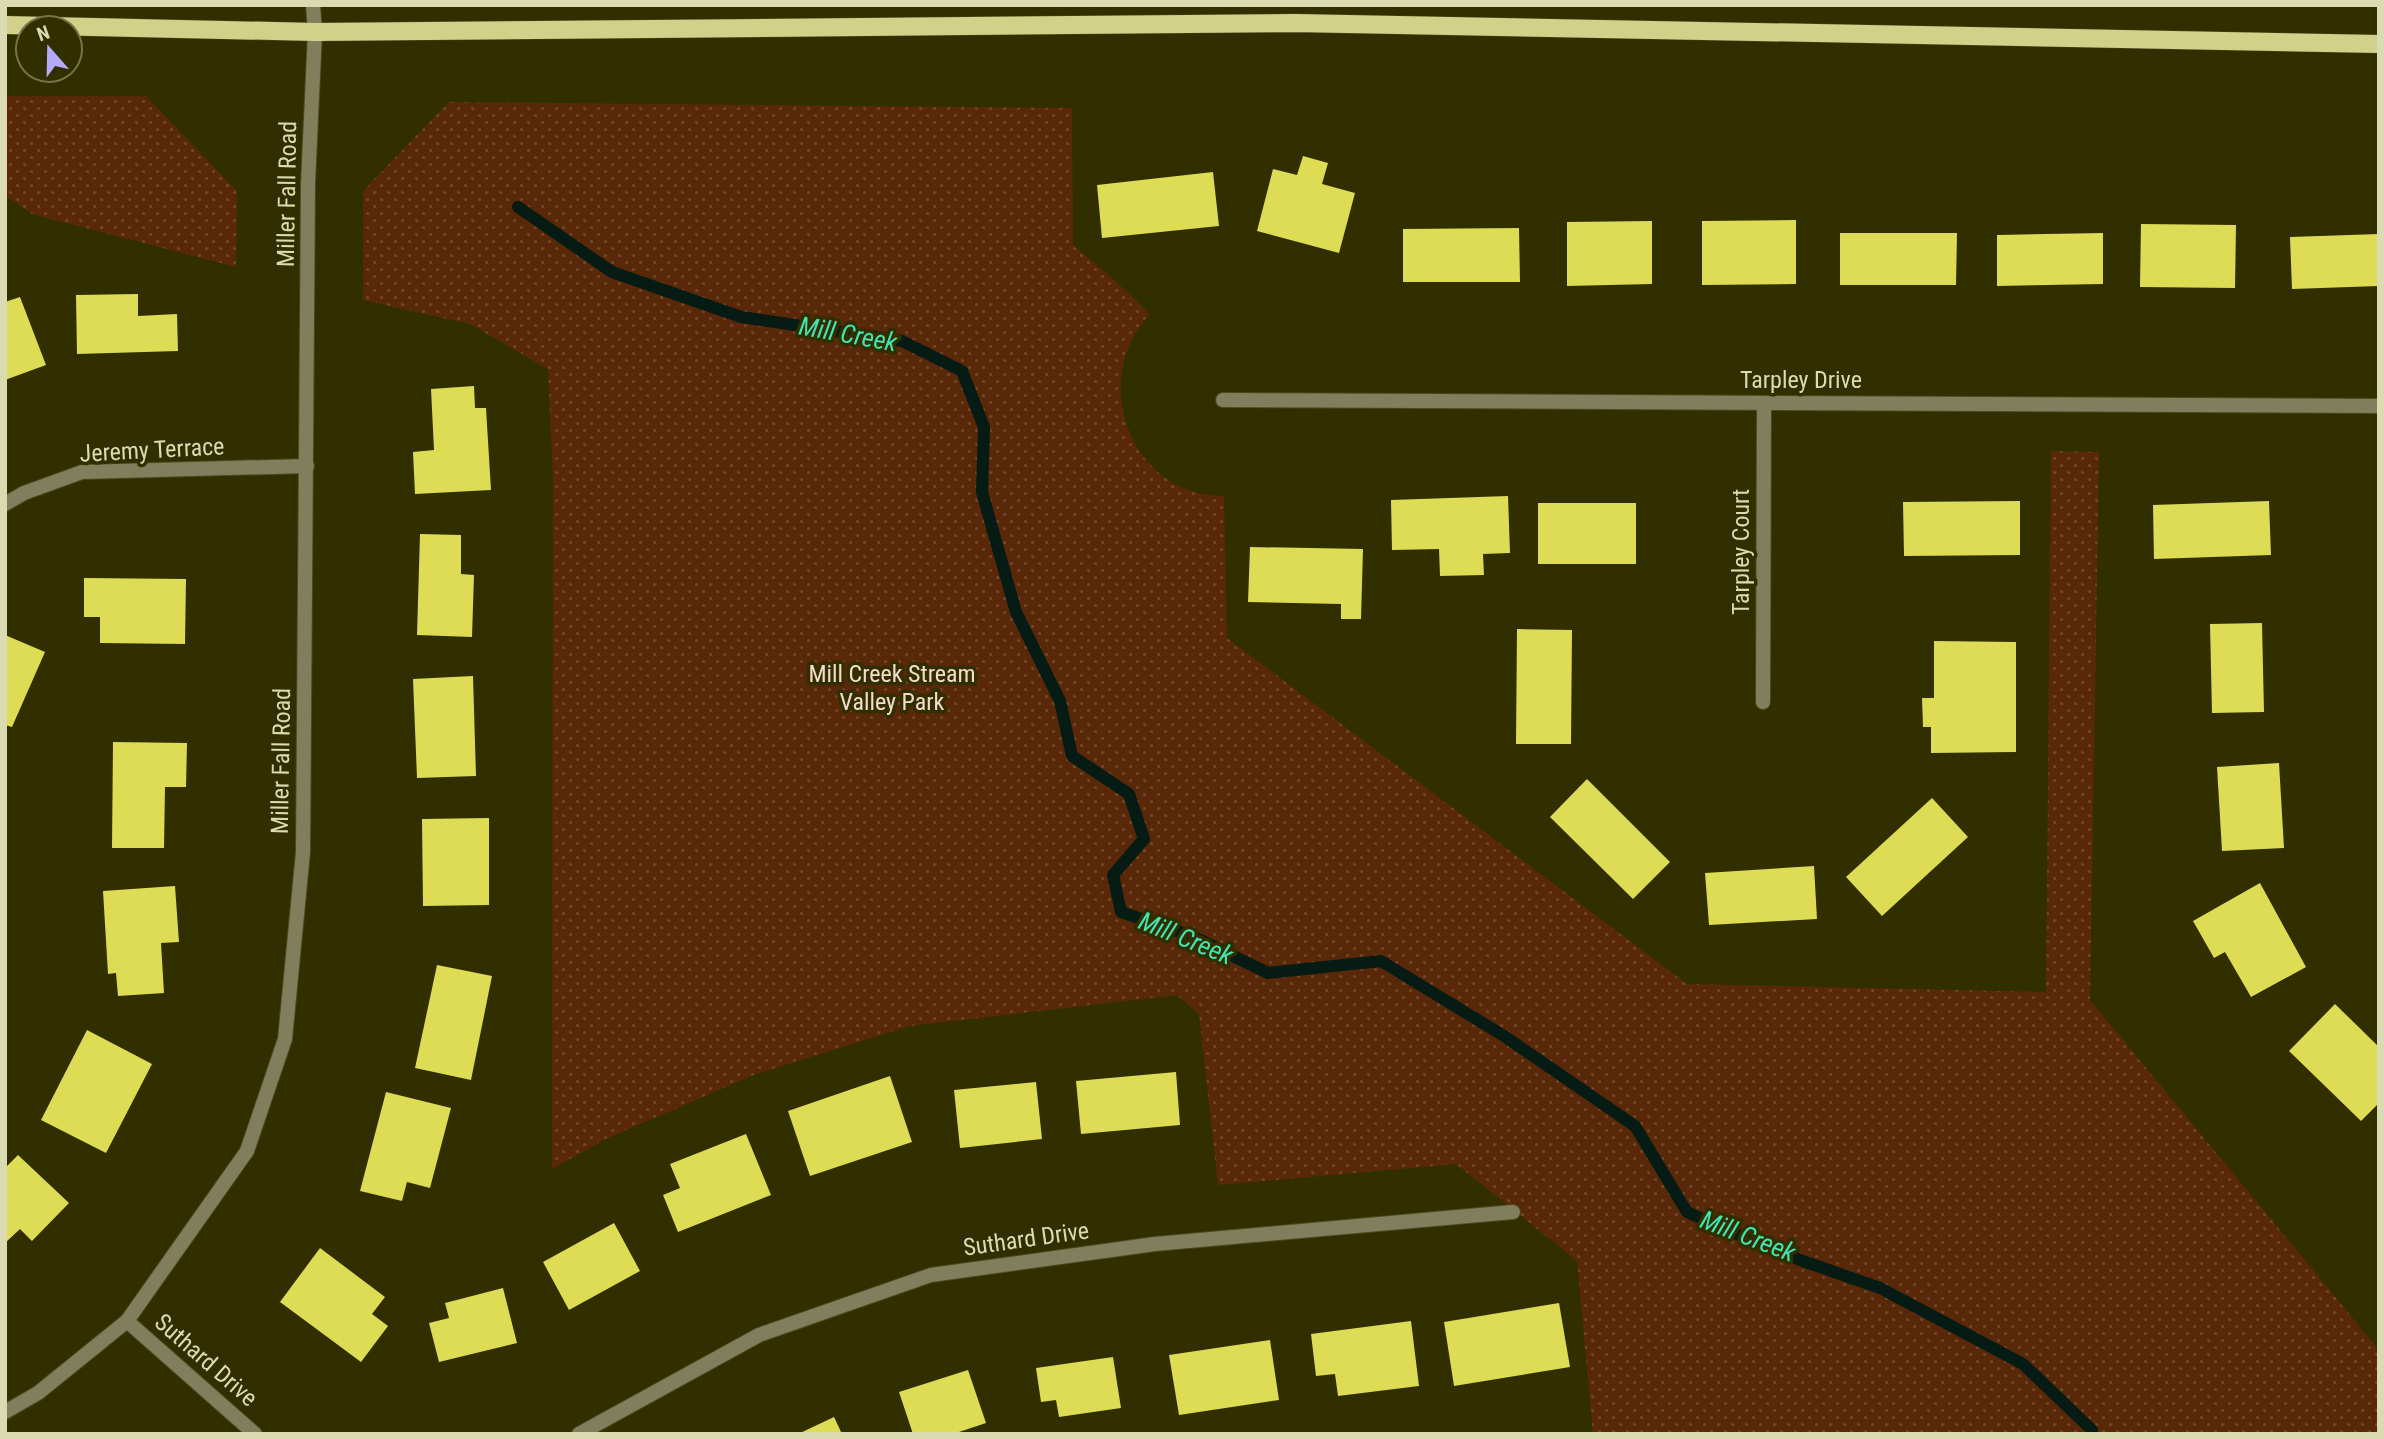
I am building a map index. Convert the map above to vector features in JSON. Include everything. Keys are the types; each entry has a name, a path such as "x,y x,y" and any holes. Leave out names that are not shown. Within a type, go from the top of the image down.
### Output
{"main road":[{"path":"5,26 315,32 1296,23 2379,44"}],"street":[{"name":"Miller Fall Road","path":"5,1412 38,1393 127,1321 247,1151 285,1039 303,852 308,183 315,32 313,5"},
{"name":"Tarpley Drive","path":"1223,400 2379,406"},
{"name":"Tarpley Court","path":"1763,702 1765,402"},
{"name":"Jeremy Terrace","path":"5,504 24,493 82,472 307,467"},
{"name":"Suthard Drive","path":"579,1434 759,1335 931,1275 1155,1244 1513,1212"},
{"name":"Suthard Drive","path":"127,1321 255,1434"}],"green space":[{"path":"5,96 146,96 237,191 236,267 32,214 5,195"},
{"name":"Mill Creek Stream Valley Park","path":"449,102 1072,108 1073,245 1150,314 1132,341 1122,370 1121,400 1128,430 1143,456 1164,477 1191,491 1224,496 1227,638 1687,984 2046,992 2051,451 2099,452 2090,1000 2379,1350 2379,1434 1593,1434 1577,1261 1456,1164 1218,1185 1199,1014 1177,995 910,1026 756,1074 608,1138 552,1169 553,479 548,369 470,324 363,300 363,191"}],"building":[{"path":"1303,156 1328,163 1322,184 1355,193 1339,253 1257,231 1273,169 1297,175"},
{"path":"1213,172 1219,226 1102,238 1097,185"},
{"path":"1796,220 1796,284 1702,285 1702,221"},
{"path":"1652,221 1652,284 1567,286 1567,222"},
{"path":"2141,224 2236,225 2235,288 2140,287"},
{"path":"1519,228 1520,282 1403,282 1403,229"},
{"path":"1840,233 1957,233 1956,285 1840,285"},
{"path":"2103,233 2103,284 1997,286 1997,235"},
{"path":"2379,234 2379,286 2292,289 2290,237"},
{"path":"138,294 138,316 177,314 178,351 77,354 76,295"},
{"path":"20,297 46,365 5,380 5,302"},
{"path":"474,386 475,408 486,408 491,490 415,494 413,452 434,450 431,389"},
{"path":"1508,496 1510,553 1483,554 1484,575 1440,576 1439,549 1392,550 1391,500"},
{"path":"2020,501 2020,555 1904,556 1903,502"},
{"path":"2269,501 2271,555 2154,559 2153,505"},
{"path":"1538,503 1636,503 1636,564 1538,564"},
{"path":"420,534 461,535 461,574 474,575 472,637 417,635"},
{"path":"1250,547 1363,549 1361,619 1341,619 1341,604 1248,602"},
{"path":"84,578 186,579 185,644 100,643 100,617 84,617"},
{"path":"2262,623 2264,712 2212,713 2210,624"},
{"path":"1517,629 1572,630 1571,744 1516,744"},
{"path":"5,635 45,652 12,727 5,725"},
{"path":"1934,641 2016,642 2016,752 1931,753 1931,727 1923,727 1922,698 1934,698"},
{"path":"473,676 476,776 417,778 413,679"},
{"path":"113,742 187,743 186,787 165,787 164,848 112,848"},
{"path":"2279,763 2284,848 2222,851 2217,767"},
{"path":"1587,779 1670,862 1633,899 1550,817"},
{"path":"1932,798 1968,837 1882,916 1846,877"},
{"path":"489,818 489,905 423,906 422,819"},
{"path":"1814,866 1817,919 1709,925 1705,873"},
{"path":"2260,883 2306,967 2251,997 2225,952 2214,958 2193,921"},
{"path":"175,886 179,942 161,943 164,993 118,996 116,973 108,974 103,891"},
{"path":"437,965 492,976 471,1080 415,1068"},
{"path":"2335,1004 2379,1047 2379,1103 2361,1121 2289,1051"},
{"path":"87,1030 152,1064 106,1153 41,1120"},
{"path":"1176,1072 1180,1125 1081,1134 1076,1081"},
{"path":"890,1076 912,1142 810,1176 788,1111"},
{"path":"1036,1082 1042,1139 960,1148 954,1090"},
{"path":"386,1092 451,1108 430,1188 407,1182 402,1201 360,1191"},
{"path":"746,1134 771,1195 678,1232 663,1195 680,1188 670,1164"},
{"path":"18,1155 69,1203 32,1241 20,1229 5,1243 5,1168"},
{"path":"614,1223 640,1271 569,1310 543,1262"},
{"path":"320,1248 385,1297 372,1314 388,1326 361,1362 280,1302"},
{"path":"503,1288 517,1343 439,1362 429,1323 449,1318 445,1303"},
{"path":"1559,1303 1570,1367 1454,1386 1444,1322"},
{"path":"1411,1321 1419,1386 1338,1396 1335,1374 1316,1376 1311,1334"},
{"path":"1270,1340 1279,1400 1179,1415 1169,1355"},
{"path":"1113,1357 1121,1408 1059,1417 1056,1400 1041,1402 1036,1368"},
{"path":"968,1370 986,1423 953,1434 913,1434 899,1392"},
{"path":"834,1417 842,1434 798,1434"}],"waterway":[{"name":"Mill Creek","path":"518,207 612,272 741,317 902,341 962,371 984,427 982,492 1016,612 1060,701 1072,756 1129,794 1144,839 1113,875 1121,912 1194,937 1268,973 1381,961 1504,1036 1635,1126 1687,1212 1780,1253 1880,1288 2023,1364 2092,1430 2092,1434"}]}
